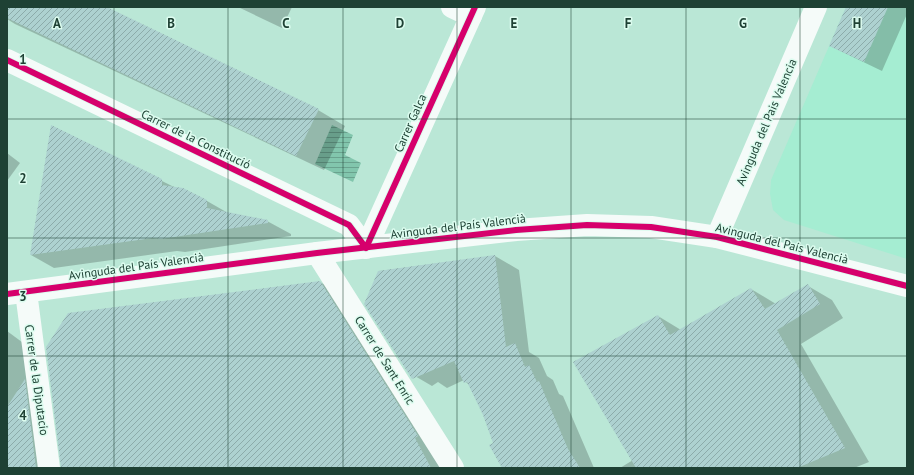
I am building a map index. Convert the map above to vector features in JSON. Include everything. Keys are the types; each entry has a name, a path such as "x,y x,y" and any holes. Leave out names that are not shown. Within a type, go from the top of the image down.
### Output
{"street":[{"name":"Avinguda del Pais Valencia","path":"717,237 816,7"},
{"name":"Carrer Galca","path":"366,248 466,10"},
{"name":"Carrer de la Constitució","path":"7,60 349,225 366,248"},
{"name":"Avinguda del País Valencià","path":"16,293 317,253 516,230 587,225 651,227 717,237 907,286"},
{"name":"Carrer de Sant Enric","path":"317,253 453,468"},
{"name":"Carrer de la Diputacio","path":"16,293 49,468"}],"shaded area":[{"path":"846,7 907,7 907,259 784,220 773,210 770,194 771,180"},
{"path":"332,125 353,135 345,155 361,163 353,182 315,164"}],"building":[{"path":"7,7 107,7 319,109 296,156 7,18"},
{"path":"846,7 888,7 864,62 829,46"},
{"path":"51,125 162,179 162,185 183,188 207,200 207,208 268,220 268,223 161,239 153,238 30,255"},
{"path":"495,255 506,347 515,343 525,367 529,365 537,382 539,381 568,449 580,468 502,468 489,445 493,443 483,415 467,382 464,383 454,361 412,379 364,304 378,271"},
{"path":"320,281 418,436 415,438 431,468 61,468 46,347 68,313"},
{"path":"808,284 820,304 777,330 845,448 797,468 636,468 573,362 658,315 670,335 751,288 765,309"},
{"path":"25,379 36,468 7,468 7,407"}],"cycle path":[{"path":"7,60 349,225 366,248 475,7"},
{"path":"7,294 317,253 516,230 587,225 651,227 717,237 907,286"}]}
